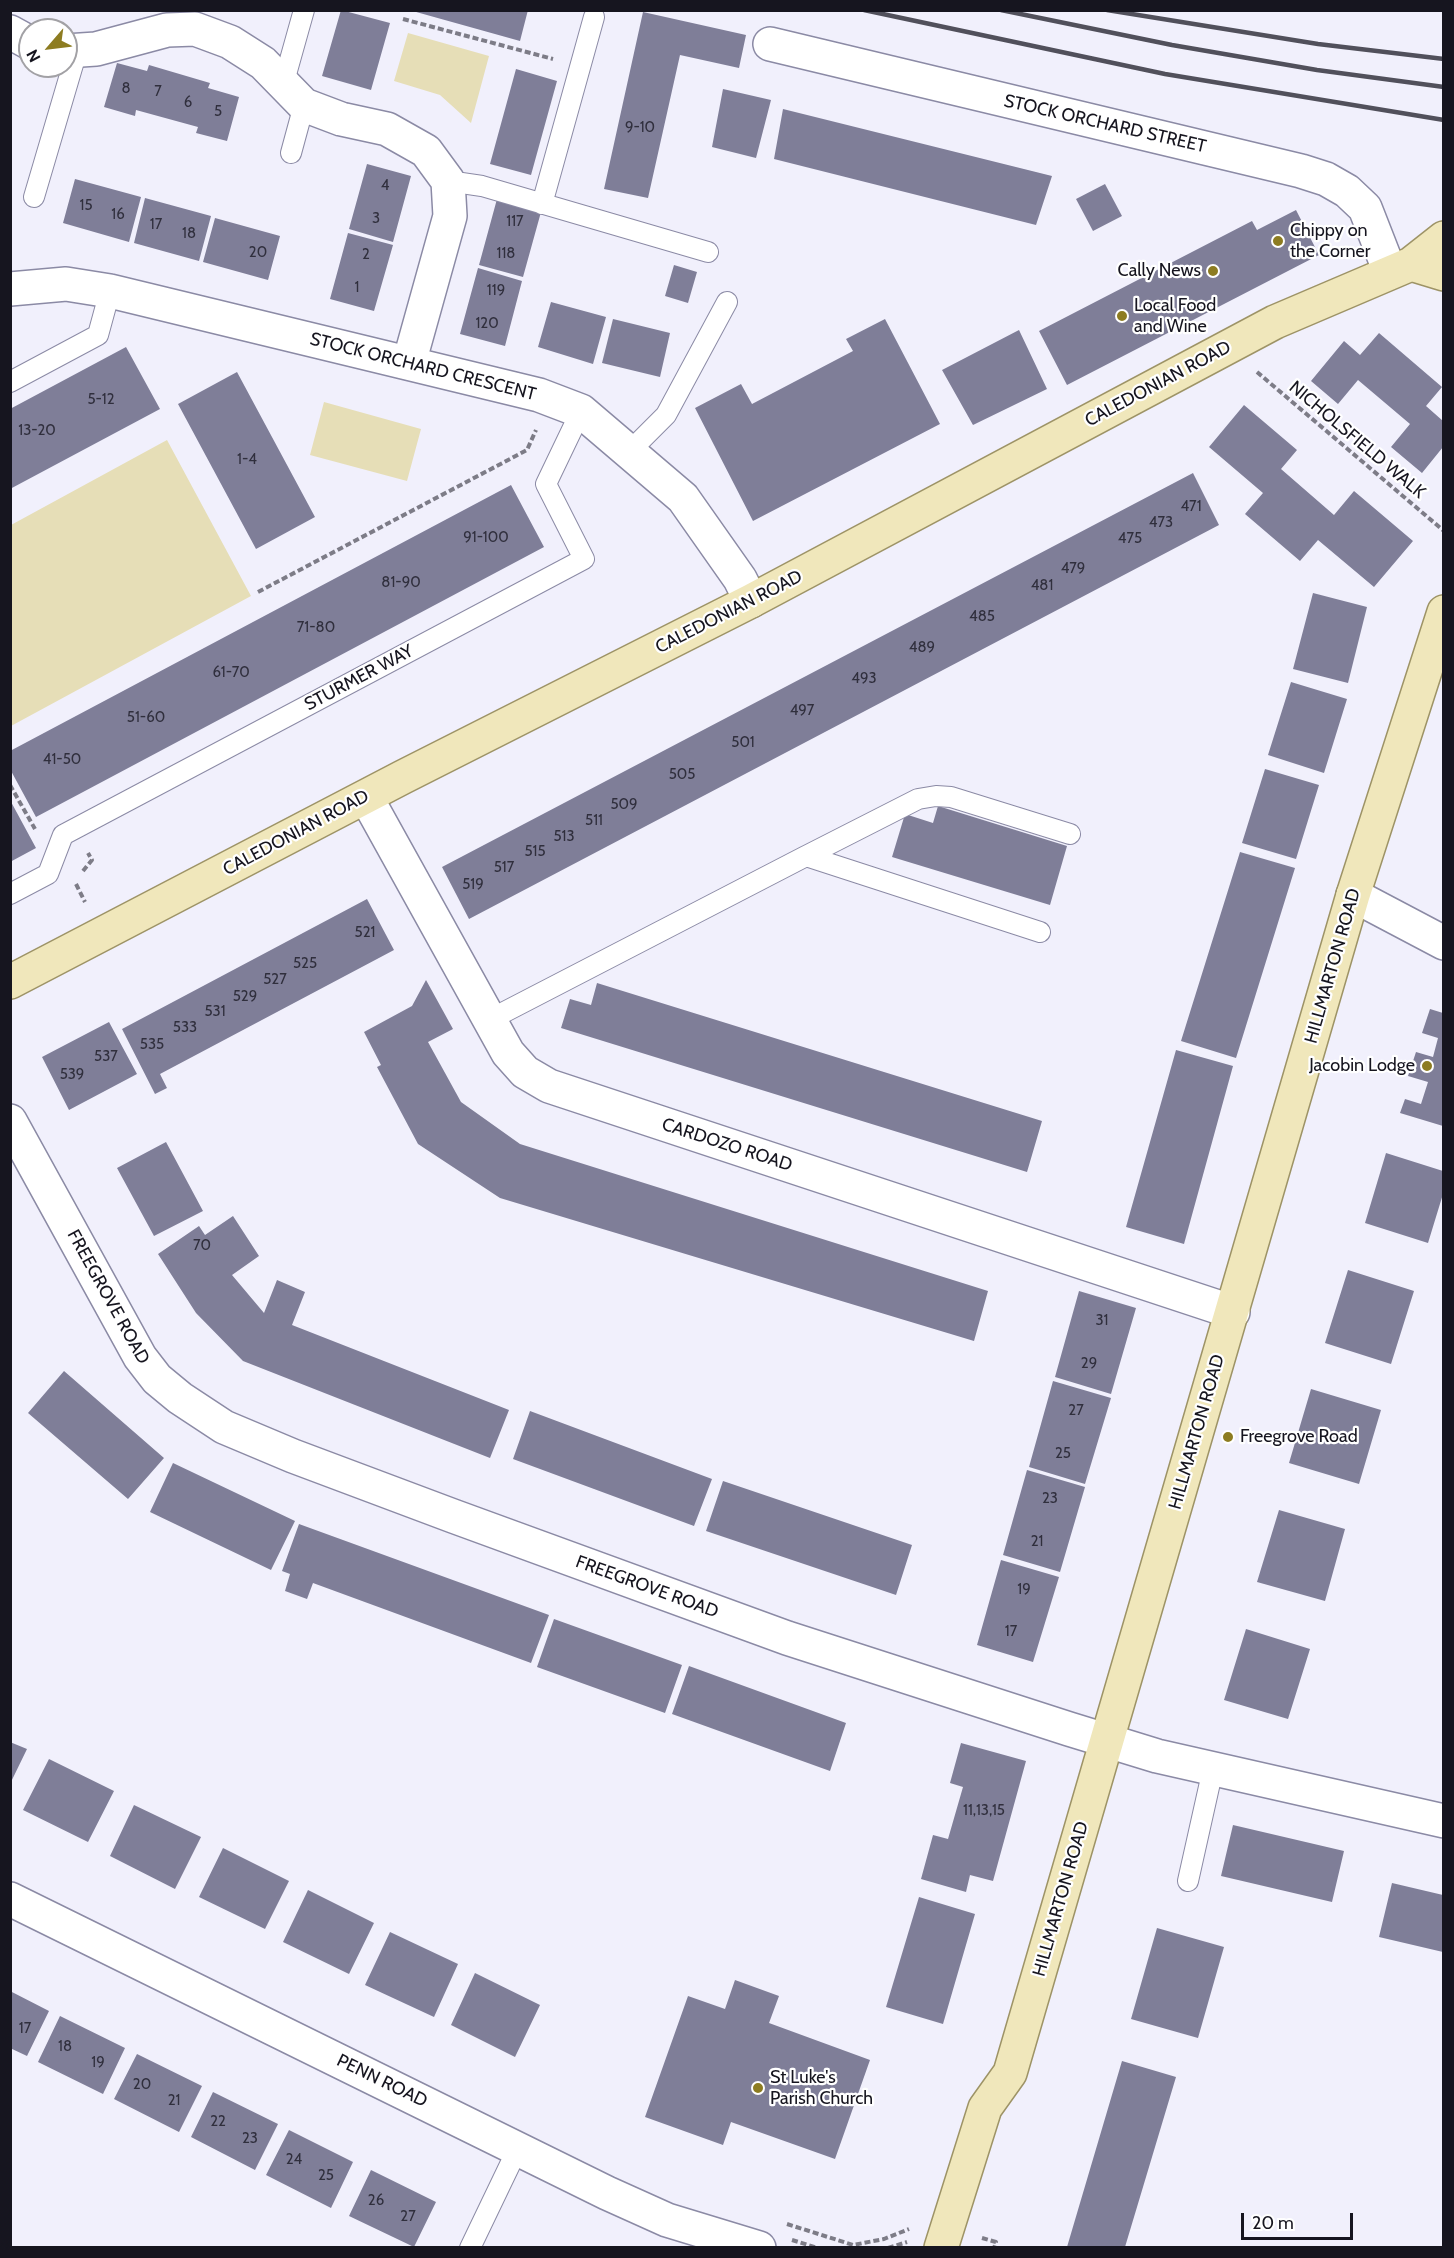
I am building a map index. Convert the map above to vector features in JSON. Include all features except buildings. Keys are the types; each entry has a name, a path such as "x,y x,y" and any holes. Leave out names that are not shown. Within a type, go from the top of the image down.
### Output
{"main road":[{"name":"CALEDONIAN ROAD","path":"10,982 751,601 1275,322 1401,268 1443,238"},
{"path":"1401,268 1443,274"},
{"name":"HILLMARTON ROAD","path":"941,2247 985,2108 1010,2073 1353,895 1443,612"}],"street":[{"path":"78,50 96,49 167,30 195,29 230,42 255,58 294,95 341,119 387,129 426,151 448,181 450,216 409,363"},
{"name":"STOCK ORCHARD STREET","path":"770,44 1301,171 1326,179 1347,191 1365,208 1401,268"},
{"name":"STOCK ORCHARD CRESCENT","path":"10,289 66,284 110,291 409,363 549,399 581,411 683,498 740,579 751,601"},
{"name":"CARDOZO ROAD","path":"366,797 508,1053 525,1071 549,1086 1233,1312"},
{"path":"1353,895 1443,943"},
{"name":"FREEGROVE ROAD","path":"10,1120 140,1357 157,1379 224,1427 293,1456 453,1516 787,1638 1106,1741 1213,1769 1443,1821"},
{"name":"PENN ROAD","path":"10,1899 518,2148 689,2238 768,2234"}],"lane":[{"path":"291,153 294,95 304,10"},
{"path":"542,204 594,17"},
{"path":"34,197 65,78"},
{"path":"448,181 482,186 708,252"},
{"path":"10,382 98,335 110,291"},
{"path":"629,452 666,415 727,302"},
{"name":"STURMER WAY","path":"10,894 48,874 63,835 584,559 546,484 581,411"},
{"path":"491,1019 918,799 936,796 951,797 1070,834"},
{"path":"806,856 1040,932"},
{"path":"1188,1881 1213,1769"},
{"path":"470,2247 518,2148"}],"path":[{"path":"403,19 580,66"},
{"name":"NICHOLSFIELD WALK","path":"1254,370 1443,531"},
{"path":"258,592 527,450 549,399"},
{"path":"10,784 52,861"},
{"path":"768,2234 853,2245 885,2241 912,2228"},
{"path":"994,2247 996,2242"}],"shaded area":[{"path":"408,33 489,56 471,123 440,95 394,81"},
{"path":"324,402 421,429 407,481 310,455"},
{"path":"167,440 251,596 11,726 11,525"}],"railway":[{"path":"864,10 1165,74 1444,120"},
{"path":"1001,10 1172,45 1317,70 1444,87"},
{"path":"1107,10 1318,44 1444,59"}],"place":[{"name":"Chippy on the Corner","path":"1278,241"},
{"name":"Cally News","path":"1213,271"},
{"name":"Local Food and Wine","path":"1122,316"},
{"name":"Jacobin Lodge","path":"1427,1066"},
{"name":"Freegrove Road","path":"1228,1437"},
{"name":"St Luke's Parish Church","path":"758,2088"}]}
